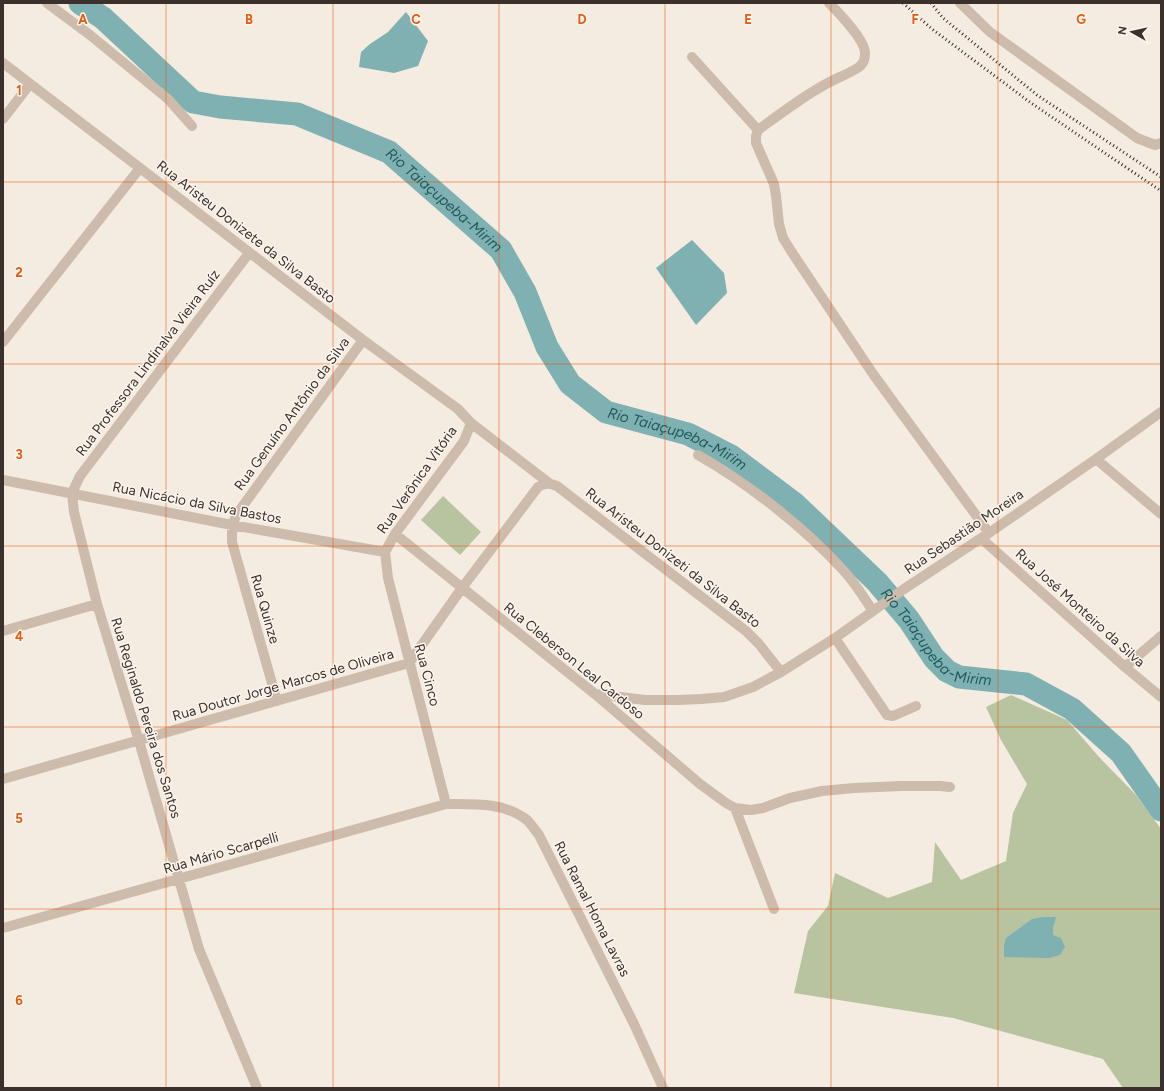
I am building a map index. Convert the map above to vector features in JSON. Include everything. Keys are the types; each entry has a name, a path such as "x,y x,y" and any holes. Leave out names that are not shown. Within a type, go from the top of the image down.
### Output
{"street":[{"path":"47,3 90,35 168,99 192,126"},
{"path":"692,57 758,130 826,83 859,67 864,62 866,54 864,46 830,3"},
{"path":"960,3 990,32 1137,138 1155,145 1161,143"},
{"name":"Rua Aristeu Donizete da Silva Basto","path":"3,64 363,340 458,409 471,423"},
{"path":"3,119 30,84"},
{"name":"Rua José Monteiro da Silva","path":"758,130 756,143 774,184 779,224 783,238 873,374 986,536 1125,667 1161,696"},
{"path":"3,342 140,168"},
{"name":"Rua Professora Lindinalva Vieira Ruíz","path":"72,493 80,476 249,253"},
{"name":"Rua Genuíno Antônio da Silva","path":"232,525 237,514 363,340"},
{"name":"Rua Sebastião Moreira","path":"595,694 645,700 678,700 724,697 753,687 781,672 836,638 904,589 986,536 1161,412"},
{"name":"Rua Aristeu Donizeti da Silva Basto","path":"471,423 549,483 557,486 746,631 759,644 781,672"},
{"name":"Rua Verônica Vitória","path":"385,552 395,534 464,441 471,423"},
{"path":"698,455 743,483 798,526 845,572 873,611"},
{"path":"1096,459 1161,514"},
{"name":"Rua Nicácio da Silva Bastos","path":"3,480 232,525 385,552"},
{"path":"409,663 462,588 538,487 549,483"},
{"name":"Rua Reginaldo Pereira dos Santos","path":"72,493 74,512 97,604 200,950 258,1088"},
{"name":"Rua Quinze","path":"232,525 232,542 277,701"},
{"name":"Rua Cleberson Leal Cardoso","path":"395,534 595,694 700,784 735,808"},
{"name":"Rua Cinco","path":"385,552 388,578 446,804"},
{"path":"3,631 97,604"},
{"path":"1125,667 1161,636"},
{"path":"836,638 887,715 893,716 916,706"},
{"name":"Rua Doutor Jorge Marcos de Oliveira","path":"3,779 409,663"},
{"path":"774,910 735,808 751,810 763,808 790,798 822,791 901,786 950,787"},
{"name":"Rua Mário Scarpelli","path":"3,928 446,804"},
{"name":"Rua Ramal Homa Lavras","path":"446,804 484,804 508,809 527,821 539,835 634,1024 663,1088"}],"green space":[{"path":"443,496 481,532 460,555 421,520"},
{"path":"1011,695 1067,720 1099,757 1136,795 1161,829 1161,1088 1123,1088 1103,1059 953,1018 794,993 808,931 828,906 835,873 888,898 932,882 935,842 961,880 1006,861 1013,813 1027,784 1001,740 986,707"}],"water":[{"path":"406,12 428,41 418,66 394,73 359,67 361,52 388,32"},
{"path":"692,240 724,273 727,293 696,325 656,268"},
{"path":"1056,917 1053,935 1061,938 1065,947 1060,955 1049,958 1004,957 1004,945 1006,938 1032,919"}],"waterway":[{"name":"Rio Taiaçupeba-Mirim","path":"80,3 103,18 193,102 220,107 297,114 389,152 501,250 525,292 547,347 570,384 606,412 688,434 731,456 795,504 877,582 909,620 934,658 947,671 959,677 1026,684 1072,709 1121,753 1161,810"}],"railway":[{"path":"903,3 932,29 1031,103 1161,191"},
{"path":"931,3 943,18 1037,95 1161,177"}]}
